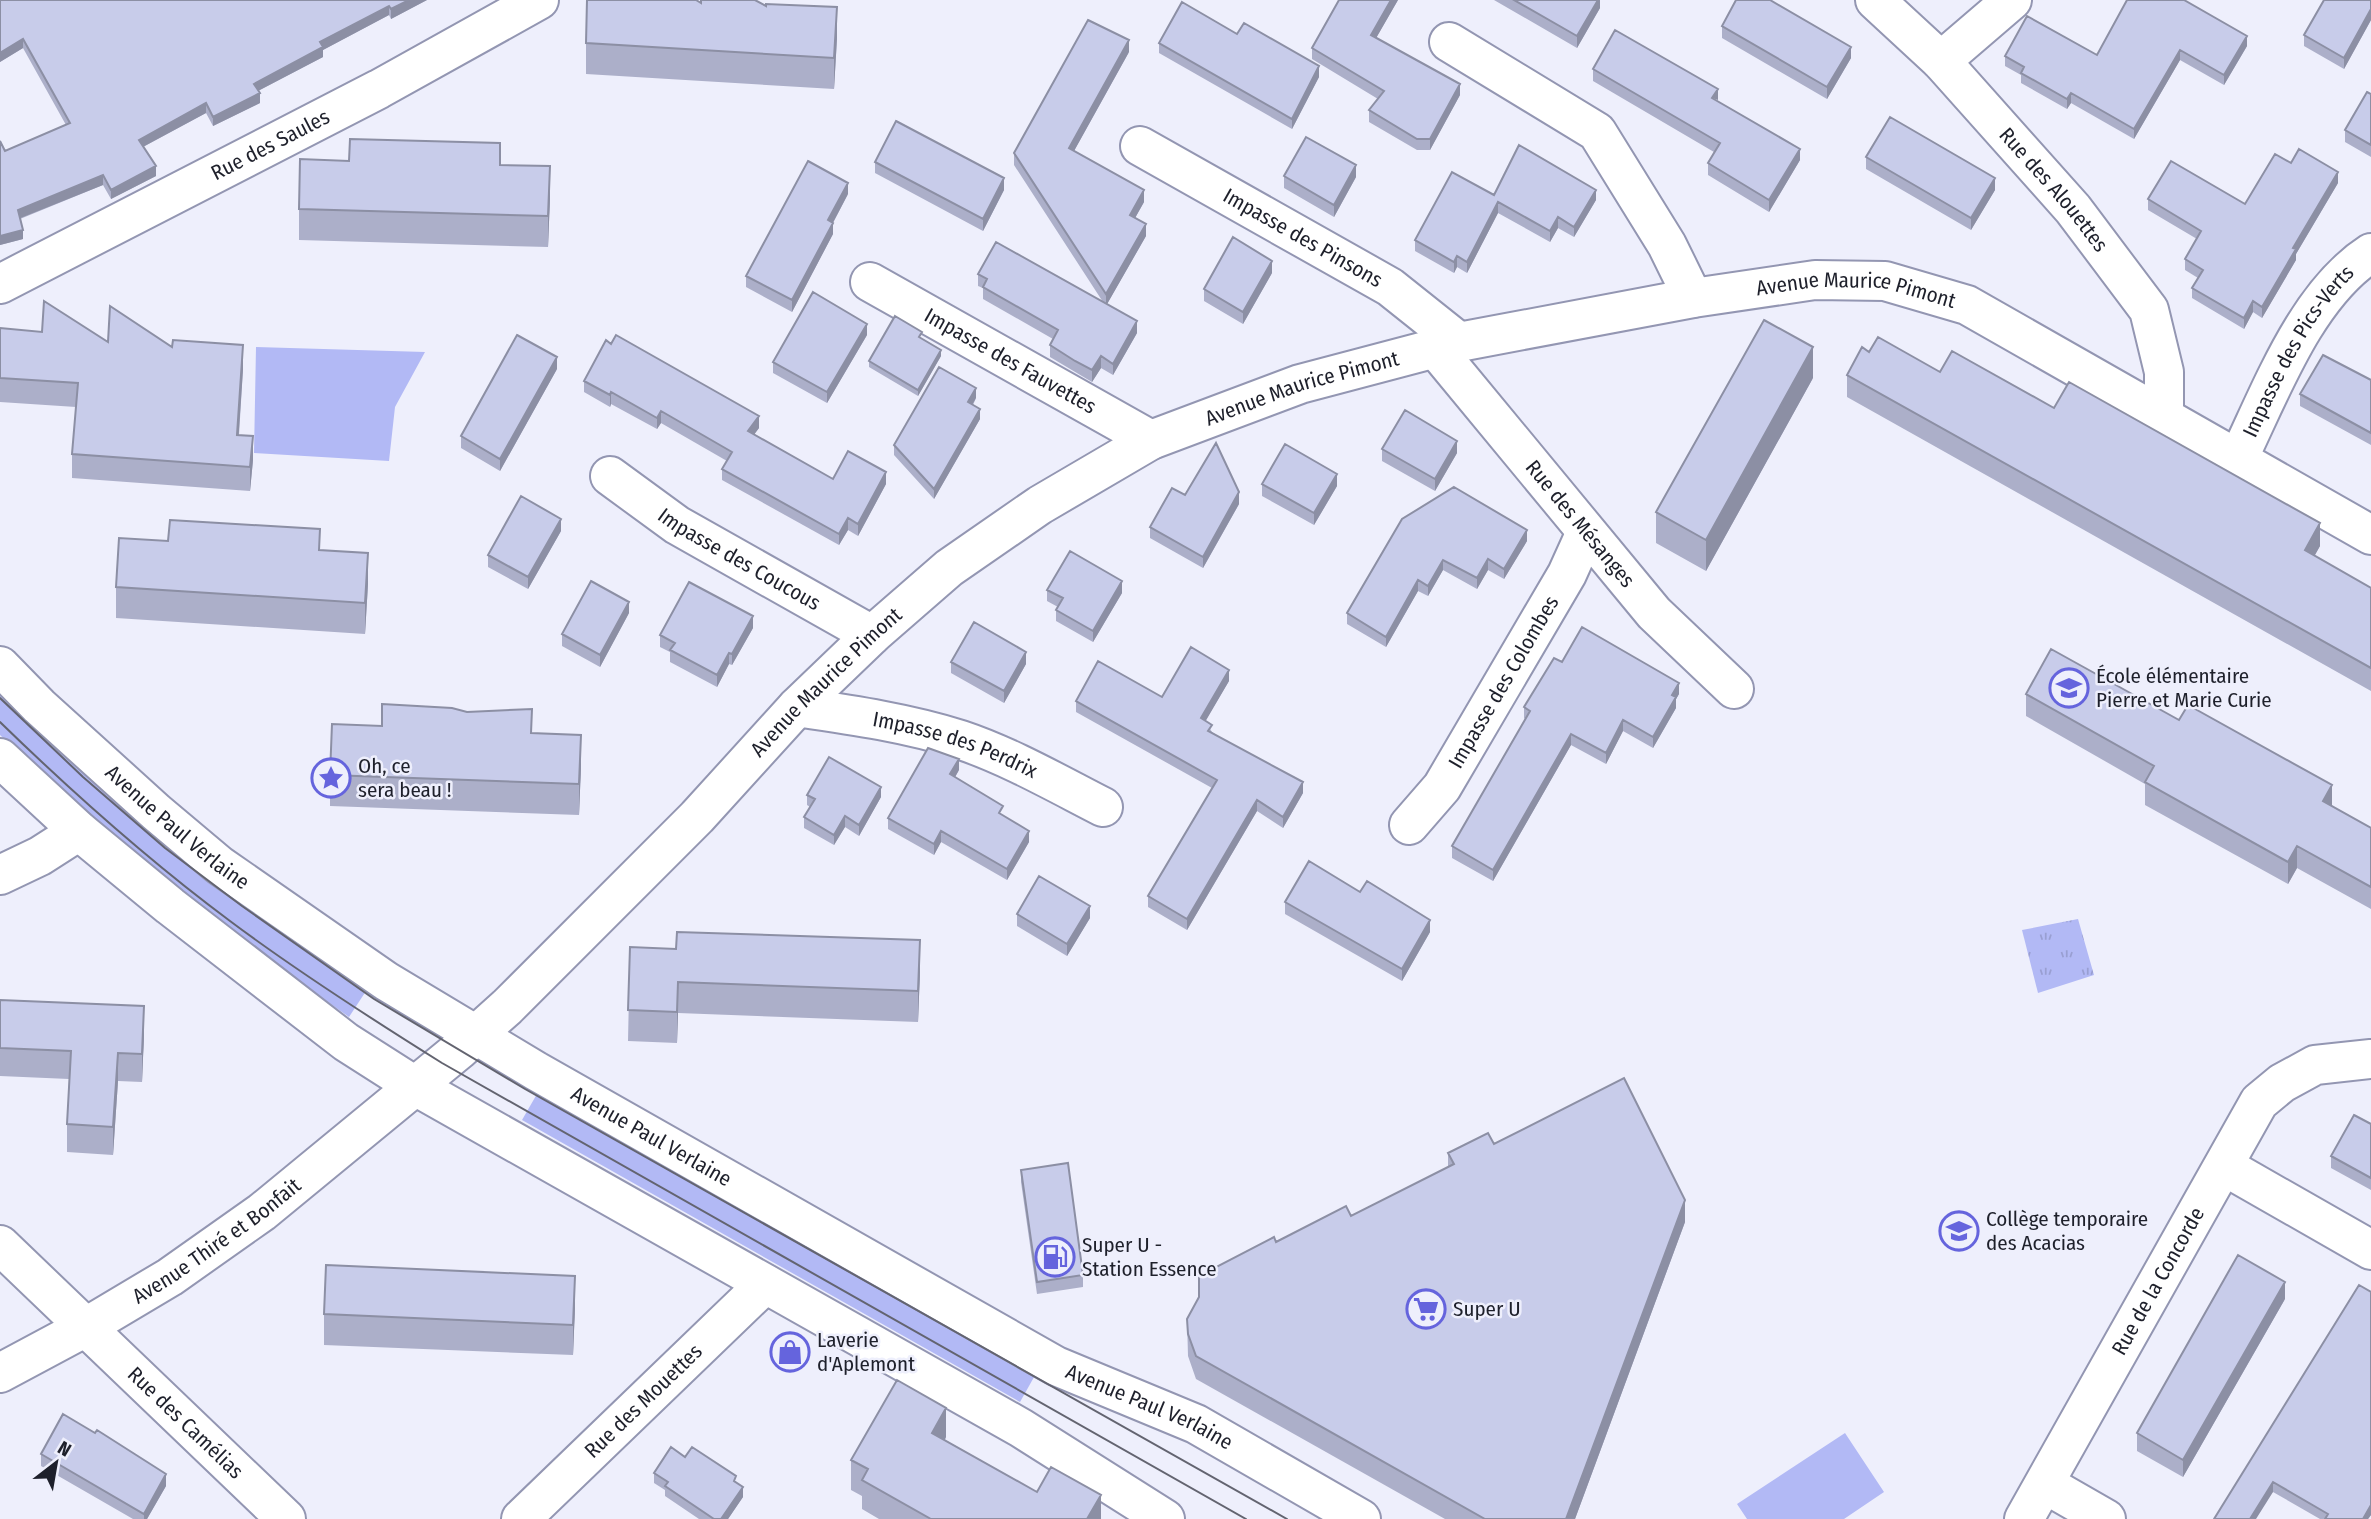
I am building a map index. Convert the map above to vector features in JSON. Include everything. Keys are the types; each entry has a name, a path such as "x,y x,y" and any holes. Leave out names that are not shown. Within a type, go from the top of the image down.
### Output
{"street":[{"name":"Rue des Saules","path":"0,284 379,89 539,0"},
{"name":"Rue des Alouettes","path":"1875,0 1941,61 2073,209 2149,310 2164,372 2164,415"},
{"path":"1941,61 2012,0"},
{"path":"1449,42 1597,132 1667,245 1693,298"},
{"name":"Impasse des Pinsons","path":"1140,146 1390,287 1447,345"},
{"name":"Impasse des Pics-Verts","path":"2238,459 2303,326 2352,265 2371,253"},
{"name":"Avenue Maurice Pimont","path":"415,1086 476,1036 535,980 697,817 797,707 872,635 949,568 1040,505 1151,440 1300,384 1447,345 1693,298 1815,280 1885,281 1967,305 2371,535"},
{"name":"Impasse des Fauvettes","path":"870,282 1151,440"},
{"name":"Rue des Mésanges","path":"1447,345 1586,532 1654,613 1734,689"},
{"name":"Impasse des Coucous","path":"610,476 677,526 872,635"},
{"name":"Impasse des Colombes","path":"1409,825 1442,787 1567,574 1586,532"},
{"name":"Avenue Paul Verlaine","path":"0,666 39,706 219,865 386,981 476,1036 1056,1366 1196,1424 1361,1519"},
{"name":"Impasse des Perdrix","path":"797,707 876,719 962,741 1036,773 1103,807"},
{"path":"0,758 79,831 170,906 326,1026 415,1086 1021,1428 1165,1519"},
{"path":"0,875 40,856 79,831"},
{"name":"Rue de la Concorde","path":"2024,1519 2259,1102 2282,1083 2315,1065 2371,1059"},
{"name":"Avenue Thiré et Bonfait","path":"0,1373 86,1327 170,1277 262,1212 415,1086"},
{"path":"2224,1166 2371,1250"},
{"name":"Rue des Camélias","path":"0,1245 286,1519"},
{"name":"Rue des Mouettes","path":"521,1519 765,1284"},
{"path":"2045,1484 2106,1519"}],"green space":[{"path":"256,347 425,352 395,407 389,461 254,453"},
{"path":"0,683 370,985 349,1017 244,943 58,791 0,735"},
{"path":"2078,919 2094,975 2038,993 2022,930"},
{"path":"541,1087 1038,1370 1020,1402 522,1120"},
{"path":"1845,1433 1884,1492 1844,1519 1747,1519 1737,1504"}],"building":[{"path":"0,0 409,0 391,9 389,6 320,42 323,47 254,84 260,93 213,117 206,103 139,140 156,166 111,190 103,175 18,210 23,230 0,236 0,141 5,151 70,123 23,39 0,53"},
{"path":"587,0 696,0 701,3 701,0 755,0 766,6 837,7 834,58 586,43"},
{"path":"1339,0 1391,0 1371,35 1460,84 1430,139 1417,139 1369,110 1384,91 1312,48"},
{"path":"1514,0 1598,0 1577,36"},
{"path":"1736,0 1770,0 1851,47 1827,87 1722,26"},
{"path":"2127,0 2184,0 2247,36 2224,75 2180,50 2134,129 2071,93 2067,99 2021,73 2024,67 2005,56 2027,16 2097,55"},
{"path":"2324,0 2371,0 2371,9 2344,58 2304,35"},
{"path":"1182,2 1237,34 1244,23 1319,66 1292,119 1159,43"},
{"path":"1088,20 1129,40 1069,148 1144,190 1130,215 1146,224 1106,294 1014,153"},
{"path":"1615,30 1718,89 1712,98 1800,149 1769,200 1708,163 1720,143 1593,69"},
{"path":"2367,92 2371,94 2371,145 2345,130"},
{"path":"1890,117 1995,178 1971,218 1866,157"},
{"path":"896,121 1004,178 983,219 875,162"},
{"path":"1306,137 1356,165 1334,205 1284,176"},
{"path":"350,139 500,143 500,165 550,166 548,216 299,209 300,159 349,161"},
{"path":"1519,145 1596,190 1574,227 1558,217 1550,231 1498,202 1467,262 1457,256 1454,262 1415,240 1452,172 1494,195"},
{"path":"2299,149 2338,172 2262,307 2253,301 2244,318 2192,288 2203,270 2185,259 2201,231 2148,199 2171,161 2245,204 2275,154 2291,163"},
{"path":"808,161 848,183 828,220 833,223 792,300 746,276"},
{"path":"1233,237 1272,261 1243,312 1204,289"},
{"path":"996,242 1137,321 1113,364 1101,356 1092,370 1075,361 1050,345 1058,330 983,287 987,279 978,274"},
{"path":"813,292 867,324 827,392 773,362"},
{"path":"44,301 108,342 110,306 172,347 173,340 243,345 237,435 253,436 250,467 72,454 78,383 0,378 0,328 42,332"},
{"path":"895,316 922,332 919,337 941,350 918,390 869,361"},
{"path":"1764,320 1813,347 1706,540 1656,512"},
{"path":"517,335 557,357 500,459 461,436"},
{"path":"616,335 759,416 748,431 833,479 848,451 886,472 858,524 848,518 839,534 722,469 732,452 661,411 657,418 611,392 610,395 584,381 606,340 611,344"},
{"path":"1878,337 1940,372 1952,351 2054,408 2069,382 2320,523 2305,550 2371,588 2371,668 1847,375 1862,347 1869,352"},
{"path":"2323,355 2371,380 2371,433 2300,394"},
{"path":"939,367 976,388 968,402 980,409 934,489 894,445"},
{"path":"1405,410 1457,441 1435,479 1382,449"},
{"path":"1216,443 1239,492 1203,557 1150,527 1172,488 1185,495"},
{"path":"1285,444 1337,474 1314,513 1262,484"},
{"path":"1454,487 1527,530 1504,569 1488,559 1477,578 1443,560 1428,586 1418,580 1386,637 1347,613 1402,519"},
{"path":"521,496 561,519 528,577 488,555"},
{"path":"170,520 320,529 319,550 368,553 365,603 116,587 119,538 168,541"},
{"path":"1070,551 1122,581 1093,631 1056,610 1063,598 1047,590"},
{"path":"591,581 629,602 600,655 562,634"},
{"path":"689,582 753,616 717,675 670,650 675,643 660,635"},
{"path":"974,622 1026,652 1004,691 951,662"},
{"path":"1582,627 1679,683 1672,695 1676,697 1653,737 1623,720 1606,753 1571,734 1493,870 1452,846 1530,711 1524,707 1554,658 1562,662"},
{"path":"1191,647 1229,670 1201,718 1212,725 1208,731 1303,782 1283,817 1257,800 1187,919 1148,896 1217,780 1076,701 1098,661 1162,697"},
{"path":"2051,649 2179,720 2188,705 2332,785 2323,801 2371,828 2371,887 2297,846 2288,862 2145,782 2154,766 2026,694"},
{"path":"382,704 452,708 467,712 532,709 531,733 581,735 579,784 330,775 332,724 382,726"},
{"path":"928,748 959,759 950,774 1003,806 999,813 1029,831 1007,869 941,831 934,844 888,818"},
{"path":"829,757 881,787 859,825 845,816 834,835 804,817 815,799 807,795"},
{"path":"1309,861 1360,892 1367,881 1430,920 1402,969 1285,902"},
{"path":"1039,876 1090,906 1067,944 1017,914"},
{"path":"677,932 920,940 918,991 678,982 677,1012 628,1010 630,947 676,949"},
{"path":"0,1000 144,1006 142,1054 118,1053 113,1127 67,1124 71,1051 0,1048"},
{"name":"Super U","path":"1624,1078 1685,1200 1566,1519 1485,1519 1196,1356 1188,1334 1187,1319 1199,1297 1199,1276 1274,1237 1276,1242 1346,1206 1351,1216 1454,1164 1448,1153 1488,1133 1494,1144"},
{"path":"2354,1115 2371,1124 2371,1178 2331,1156"},
{"name":"Super U - Station Essence","path":"1068,1163 1083,1275 1037,1282 1021,1170"},
{"path":"2238,1255 2285,1282 2183,1460 2137,1433"},
{"path":"326,1265 575,1276 573,1325 324,1314"},
{"path":"2359,1285 2371,1292 2371,1505 2363,1519 2325,1519 2328,1514 2273,1482 2250,1519 2214,1519"},
{"path":"897,1380 946,1408 932,1433 1037,1492 1051,1467 1101,1495 1087,1519 931,1519 862,1480 868,1469 851,1460"},
{"path":"63,1414 95,1433 97,1430 166,1474 144,1514 41,1454"},
{"path":"671,1447 685,1457 692,1447 736,1476 734,1481 743,1487 721,1519 714,1519 665,1486 668,1482 654,1473"}],"tram line":[{"path":"0,698 83,777 165,848 374,999 525,1089 1287,1519"},
{"path":"0,722 112,825 200,898 282,958 388,1029 442,1063 1246,1519"}],"place":[{"name":"École élémentaire Pierre et Marie Curie","path":"2069,688"},
{"name":"Oh, ce sera beau !","path":"331,778"},
{"name":"Collège temporaire des Acacias","path":"1959,1231"},
{"name":"Super U - Station Essence","path":"1055,1257"},
{"name":"Super U","path":"1426,1309"},
{"name":"Laverie d'Aplemont","path":"790,1352"}]}
